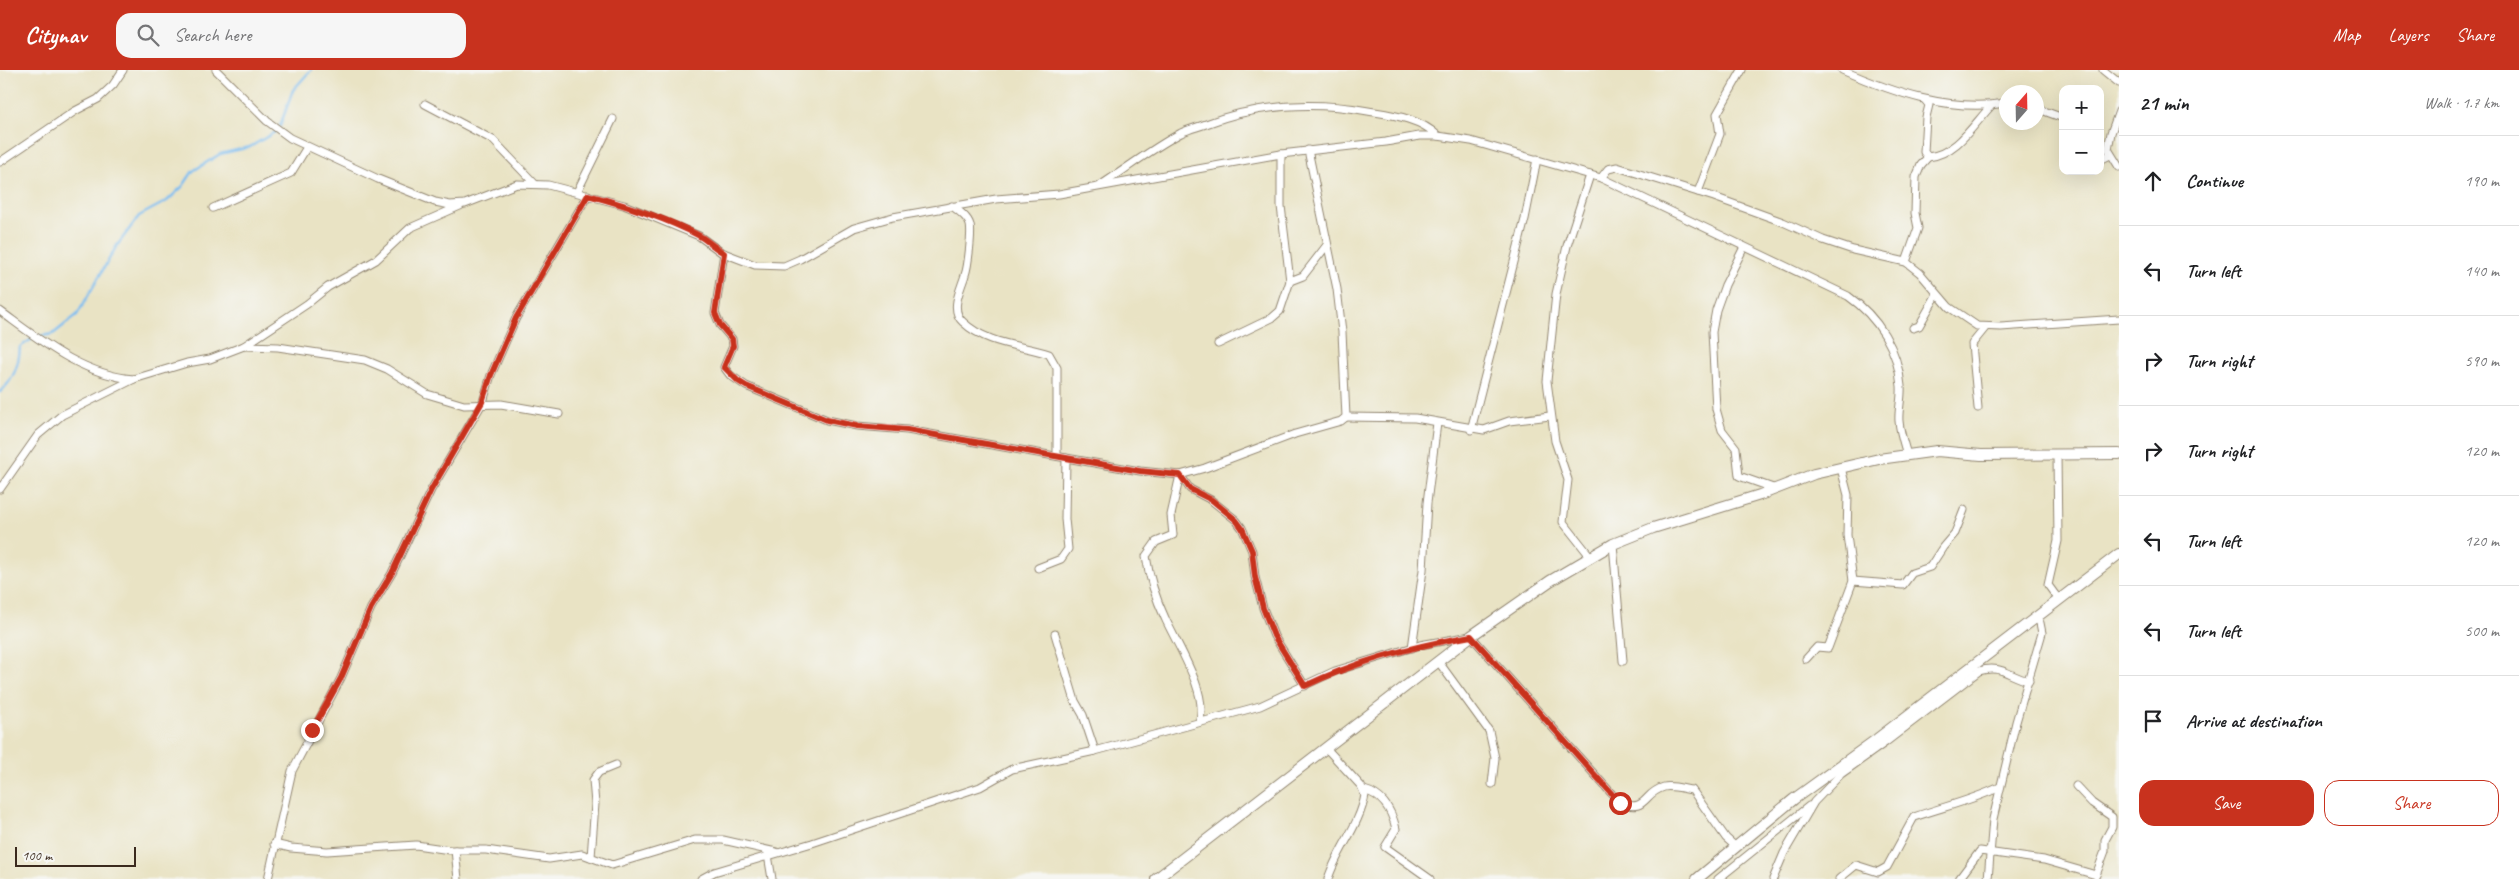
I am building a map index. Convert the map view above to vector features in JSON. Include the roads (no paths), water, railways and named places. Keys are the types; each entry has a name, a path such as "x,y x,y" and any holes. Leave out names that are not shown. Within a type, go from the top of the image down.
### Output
{"street":[{"path":"0,162 105,94 123,70"},
{"path":"216,70 267,121 290,138 378,180 435,202 450,205 465,204"},
{"path":"1698,192 1720,134 1717,114 1742,70"},
{"path":"1842,70 1895,92 1925,100 1991,106 1999,104"},
{"path":"2103,70 2119,83"},
{"path":"1925,100 1929,105 1924,152 1928,156"},
{"path":"425,104 493,140 534,183"},
{"path":"1096,188 1182,132 1235,113 1265,107 1324,105 1363,110 1406,118 1430,128 1438,136"},
{"path":"1906,262 1918,228 1915,213 1916,177 1921,165 1928,156 1949,149 1960,142 1991,106"},
{"path":"2044,111 2059,117"},
{"path":"2104,156 2109,152 2111,133 2119,111"},
{"path":"577,192 613,119"},
{"path":"0,489 28,447 48,426 62,415 134,379 187,363 210,359 244,346 307,304 328,287 376,260 410,228 505,187 534,183 624,205 682,228 699,236 724,253 754,265 784,266 800,260 854,228 893,217 1014,197 1059,194 1096,188 1281,154 1386,142 1419,136 1454,136 1600,178 1848,296 1859,304 1886,334 1898,369 1902,388 1899,422 1907,455"},
{"path":"2104,146 2119,167"},
{"path":"213,208 291,173 307,147"},
{"path":"1308,150 1337,289 1342,332 1346,417"},
{"path":"1218,344 1272,318 1280,310 1290,280 1281,206 1281,154"},
{"path":"1471,430 1525,219 1537,159"},
{"path":"1600,178 1608,169 1616,167 1698,192 1783,222 1823,240 1853,250 1906,262 1920,273 1958,315 1977,326 1985,328 2119,319"},
{"path":"1590,175 1567,246 1556,294 1547,381 1550,416 1560,458 1568,480 1563,522 1590,556"},
{"path":"268,879 285,795 296,763 341,678 371,608 392,573 431,490 482,402 491,375 516,318 588,195"},
{"path":"952,206 963,214 970,225 968,261 957,297 957,310 961,322 983,335 1000,342 1049,354 1057,368 1057,456"},
{"path":"1290,280 1302,276 1327,245"},
{"path":"1744,247 1724,285 1716,310 1712,332 1716,409 1722,430 1736,448 1740,476 1776,489"},
{"path":"724,253 715,313 720,325 732,339 733,346 724,367 738,381 827,420 857,426 907,430 1140,471 1180,475 1205,468 1295,434 1341,422 1346,417 1415,418 1471,430 1484,430 1509,421 1550,416"},
{"path":"1913,328 1918,326 1937,294"},
{"path":"0,311 68,358 112,375 134,379"},
{"path":"1978,408 1972,344 1985,328"},
{"path":"244,346 278,347 365,360 387,369 427,394 464,405 482,402 560,414"},
{"path":"1412,648 1423,570 1427,503 1437,423"},
{"path":"1156,879 1438,660 1590,556 1614,544 1653,528 1776,489 1814,474 1907,455 1937,451 1981,455 2119,454"},
{"path":"2056,454 2058,541 2048,585 2059,600"},
{"path":"1038,568 1061,559 1068,549 1065,519 1066,458"},
{"path":"1806,659 1817,648 1828,648 1853,581 1847,535 1848,494 1841,468"},
{"path":"1180,475 1190,489 1212,500 1236,520 1242,528 1252,551 1255,577 1263,608 1274,636 1305,686"},
{"path":"1180,475 1172,514 1173,535 1156,542 1146,556 1158,601 1165,619 1179,643 1198,695 1202,710 1199,722"},
{"path":"1853,581 1903,584 1912,573 1930,567 1955,533 1964,510"},
{"path":"1614,544 1623,661"},
{"path":"1697,879 1794,799 2119,554"},
{"path":"1988,879 1993,819 2000,787 2042,633 2040,623 2036,617"},
{"path":"1055,634 1076,701 1083,715 1095,751"},
{"path":"700,879 714,872 980,787 1012,769 1095,751 1260,706 1335,672 1412,648 1471,636"},
{"path":"1471,636 1620,803 1633,808 1642,804 1652,793 1665,787 1692,790 1726,838 1736,847"},
{"path":"1438,660 1489,731 1495,758 1492,784"},
{"path":"1718,879 1814,802 1840,774 1886,742 1979,671 1991,667 2005,670 2016,678 2029,681"},
{"path":"1326,748 1364,790 1373,793 1392,811 1396,829 1385,847 1430,879"},
{"path":"591,858 595,804 593,780 599,772 616,765"},
{"path":"1959,879 1980,851 2044,860 2096,875 2106,851 2105,840 2112,827 2112,817 2092,803 2076,786"},
{"path":"1839,879 1856,865 1878,872 1887,868 1914,817 1951,804 1975,799 2000,787"},
{"path":"1328,879 1336,858 1354,827 1364,800 1364,790"},
{"path":"1773,879 1784,853 1814,802"},
{"path":"274,844 291,848 328,850 353,850 405,845 455,850 486,850 539,858 582,854 612,866 695,840 723,840 778,852"},
{"path":"455,850 458,879"},
{"path":"768,855 772,879"}],"waterway":[{"path":"280,126 293,90 311,70"},
{"path":"0,392 9,382 15,371 20,347 35,337 53,334 77,315 116,247 139,216 167,201 183,186 193,171 220,154 250,147 275,132"}]}
